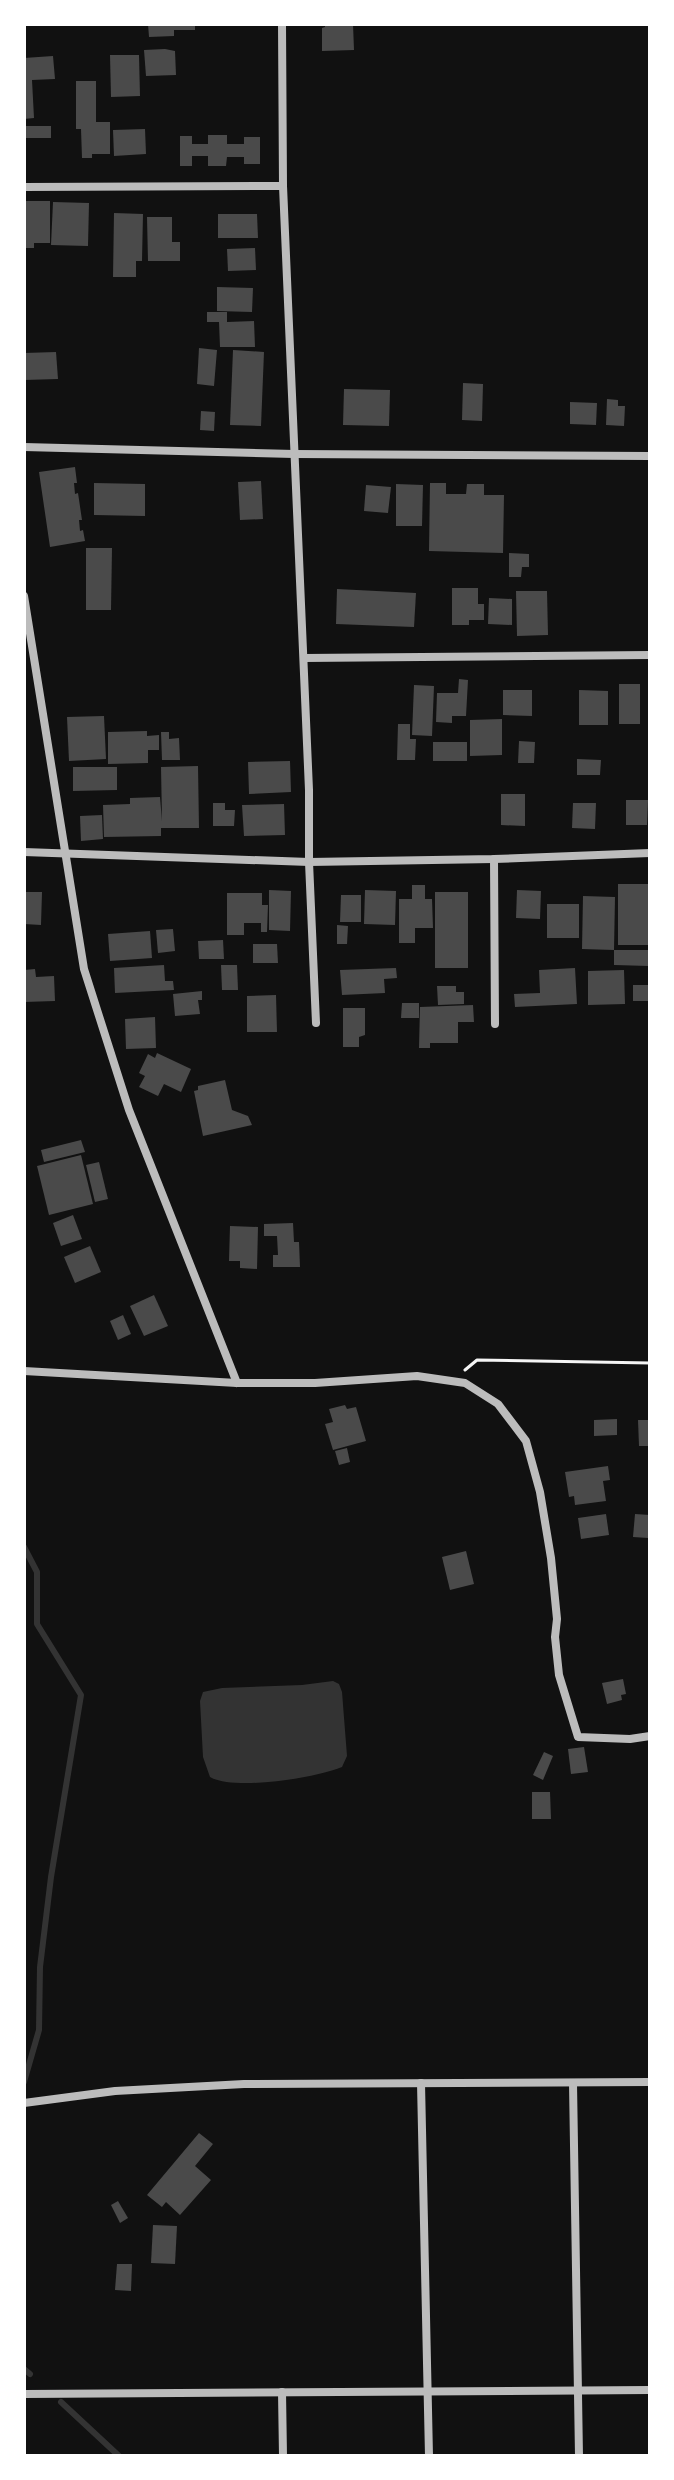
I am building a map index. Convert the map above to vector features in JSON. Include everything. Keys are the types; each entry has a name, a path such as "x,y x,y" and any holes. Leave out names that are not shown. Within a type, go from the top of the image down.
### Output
{"street":[{"path":"282,24 283,186 316,1023"},
{"path":"24,187 283,186"},
{"path":"24,447 294,454 650,456"},
{"path":"24,596 84,969 124,1096 237,1383"},
{"path":"304,658 650,655"},
{"path":"24,852 309,862 650,853"},
{"path":"494,859 495,1024"},
{"path":"24,1371 237,1383 315,1383 417,1376 465,1383 498,1404 526,1441 540,1492 551,1558 559,1675 578,1737 618,1739 650,1736"},
{"path":"24,2103 115,2091 244,2084 650,2082"},
{"path":"421,2083 429,2456"},
{"path":"573,2083 579,2456"},
{"path":"24,2394 650,2390"},
{"path":"282,2392 283,2456"}],"path":[{"path":"453,1380 477,1360 650,1363"}],"shaded area":[{"path":"333,1681 339,1684 342,1692 347,1756 342,1767 295,1779 255,1783 221,1781 210,1777 203,1757 200,1701 203,1692"}],"building":[{"path":"148,24 195,24 195,30 174,30 174,36 149,37"},
{"path":"325,24 353,24 354,50 322,51 322,28"},
{"path":"144,50 175,51 176,75 146,76"},
{"path":"110,55 139,55 140,96 111,97"},
{"path":"53,56 55,79 32,80 34,118 24,119 24,58"},
{"path":"76,81 96,81 96,122 110,122 110,154 92,154 92,158 82,158 81,129 76,129"},
{"path":"24,126 51,126 51,138 24,138"},
{"path":"145,129 146,154 114,156 113,130"},
{"path":"208,135 227,135 227,144 244,144 244,137 260,137 260,164 244,164 244,157 227,157 226,166 208,166 208,156 192,156 192,166 180,166 180,136 192,136 192,144 208,144"},
{"path":"24,201 50,201 50,243 34,243 34,248 24,248"},
{"path":"53,202 89,203 88,246 51,245"},
{"path":"114,213 143,214 142,261 136,261 136,277 113,277"},
{"path":"218,214 257,214 258,238 218,238"},
{"path":"147,217 172,217 172,242 180,242 180,261 148,261"},
{"path":"255,248 256,270 228,271 227,249"},
{"path":"217,287 253,288 252,312 217,311"},
{"path":"207,312 227,312 227,322 254,321 255,347 220,347 219,322 207,322"},
{"path":"199,348 217,350 214,386 197,384"},
{"path":"233,350 264,352 261,426 230,425"},
{"path":"56,352 58,379 24,380 24,353"},
{"path":"463,383 483,384 482,421 462,420"},
{"path":"344,389 390,390 389,426 343,425"},
{"path":"607,399 618,400 618,406 625,406 624,426 606,425"},
{"path":"570,402 597,403 596,425 570,424"},
{"path":"201,411 215,412 214,431 200,430"},
{"path":"75,467 75,494 78,493 82,520 79,520 80,531 83,530 85,541 50,547 39,472"},
{"path":"261,481 263,519 240,520 238,482"},
{"path":"94,483 145,484 145,516 94,515"},
{"path":"430,483 446,483 446,494 466,494 467,484 484,484 484,495 504,495 503,553 429,551"},
{"path":"396,484 423,485 422,526 396,526"},
{"path":"366,485 391,487 388,513 364,511"},
{"path":"86,548 112,548 111,610 86,610"},
{"path":"509,553 529,554 529,567 522,567 521,577 509,577"},
{"path":"452,588 478,588 478,604 484,604 484,620 469,620 469,625 452,625"},
{"path":"337,589 416,593 414,627 336,624"},
{"path":"516,591 547,591 548,635 517,636"},
{"path":"489,598 512,599 512,625 488,624"},
{"path":"459,679 468,680 466,716 452,716 452,723 436,722 437,693 458,693"},
{"path":"619,684 640,684 640,724 619,724"},
{"path":"414,685 434,686 432,736 412,735"},
{"path":"503,690 532,690 532,716 503,715"},
{"path":"579,690 608,691 608,725 579,725"},
{"path":"104,716 106,759 69,761 67,717"},
{"path":"502,719 502,755 470,756 470,720"},
{"path":"398,724 410,724 410,739 416,739 415,760 397,760"},
{"path":"147,731 147,736 159,735 159,750 148,750 148,763 108,764 108,732"},
{"path":"161,732 169,732 169,739 179,738 180,760 162,760"},
{"path":"519,741 535,742 534,763 518,763"},
{"path":"433,742 467,742 467,761 433,761"},
{"path":"577,759 601,760 600,775 577,775"},
{"path":"290,761 291,792 249,794 248,762"},
{"path":"198,766 199,828 161,828 161,836 104,837 103,805 130,804 130,798 160,797 162,821 161,767"},
{"path":"73,767 117,767 117,790 73,791"},
{"path":"501,794 525,794 525,826 501,825"},
{"path":"626,800 648,800 647,825 626,825"},
{"path":"213,803 225,803 225,810 235,810 234,826 213,826"},
{"path":"573,803 596,803 595,829 572,828"},
{"path":"284,804 285,835 244,836 242,805"},
{"path":"102,815 103,839 81,841 80,816"},
{"path":"618,884 650,884 649,945 618,945"},
{"path":"412,885 425,885 425,899 432,899 433,928 415,928 415,943 399,943 399,899 412,899"},
{"path":"269,890 291,891 290,931 269,930"},
{"path":"365,890 396,891 395,925 364,924"},
{"path":"517,890 541,891 540,919 516,918"},
{"path":"24,892 42,892 41,925 24,924"},
{"path":"435,892 468,892 468,968 435,968"},
{"path":"227,893 262,893 262,905 268,905 267,932 261,932 261,923 244,923 244,935 227,935"},
{"path":"341,895 361,895 361,922 340,922"},
{"path":"583,896 615,897 614,950 582,949"},
{"path":"547,904 579,904 579,938 547,938"},
{"path":"337,925 348,926 347,944 337,944"},
{"path":"173,929 175,951 158,953 156,930"},
{"path":"150,931 152,958 110,961 108,934"},
{"path":"223,940 224,959 199,959 198,941"},
{"path":"253,944 277,944 278,963 253,963"},
{"path":"614,950 649,950 649,966 614,965"},
{"path":"164,965 165,981 173,981 174,990 115,993 114,968"},
{"path":"221,965 237,965 238,990 222,990"},
{"path":"396,968 397,978 384,979 385,993 342,995 340,970"},
{"path":"575,968 577,1004 515,1007 514,994 540,993 539,970"},
{"path":"35,969 36,977 54,976 55,1001 24,1002 24,970"},
{"path":"624,970 625,1004 588,1005 588,971"},
{"path":"633,985 650,985 650,1001 633,1001"},
{"path":"437,986 456,986 456,992 464,992 464,1004 438,1005"},
{"path":"202,991 202,1000 198,1000 200,1014 175,1016 173,994"},
{"path":"276,995 277,1032 247,1032 247,996"},
{"path":"402,1003 419,1003 419,1018 401,1018"},
{"path":"473,1005 474,1022 458,1022 458,1043 430,1043 430,1048 419,1048 420,1007"},
{"path":"343,1008 365,1008 365,1035 359,1037 359,1047 343,1047"},
{"path":"155,1017 156,1048 126,1049 125,1019"},
{"path":"157,1053 191,1069 181,1092 164,1084 158,1096 139,1087 145,1076 139,1073 148,1054 155,1058"},
{"path":"225,1080 232,1110 248,1116 252,1125 203,1136 194,1091 198,1090 198,1086"},
{"path":"81,1140 85,1152 44,1162 41,1150"},
{"path":"81,1155 93,1204 49,1215 37,1166"},
{"path":"99,1162 108,1199 95,1202 86,1165"},
{"path":"73,1215 82,1239 61,1246 53,1223"},
{"path":"293,1223 294,1242 299,1242 300,1267 273,1267 273,1255 278,1255 277,1236 264,1236 264,1224"},
{"path":"230,1226 258,1227 257,1269 240,1268 240,1261 229,1261"},
{"path":"90,1246 101,1272 75,1283 64,1257"},
{"path":"154,1295 168,1326 144,1336 130,1306"},
{"path":"123,1315 131,1334 118,1340 110,1321"},
{"path":"345,1405 347,1409 356,1407 366,1441 333,1450 325,1424 333,1422 329,1409"},
{"path":"617,1419 617,1435 594,1436 594,1420"},
{"path":"638,1420 650,1420 650,1446 639,1446"},
{"path":"347,1448 350,1462 339,1465 335,1451"},
{"path":"608,1466 610,1480 603,1481 606,1501 575,1505 574,1496 569,1497 565,1472"},
{"path":"606,1514 609,1535 581,1539 578,1518"},
{"path":"635,1514 650,1515 648,1538 633,1537"},
{"path":"466,1551 474,1584 450,1590 442,1557"},
{"path":"623,1679 626,1694 621,1695 622,1700 607,1704 602,1683"},
{"path":"584,1747 588,1772 571,1774 568,1749"},
{"path":"544,1752 553,1756 543,1780 533,1775"},
{"path":"532,1792 550,1792 551,1819 532,1819"},
{"path":"199,2133 213,2144 195,2166 211,2180 180,2215 166,2202 162,2207 147,2195"},
{"path":"118,2201 128,2218 120,2223 111,2205"},
{"path":"153,2225 177,2226 175,2264 151,2263"},
{"path":"117,2264 132,2264 131,2291 115,2290"}],"waterway":[{"path":"24,1547 37,1572 37,1624 81,1695 51,1877 40,1967 39,2030 24,2082"},
{"path":"24,2369 30,2374"},
{"path":"61,2402 119,2456"}]}
